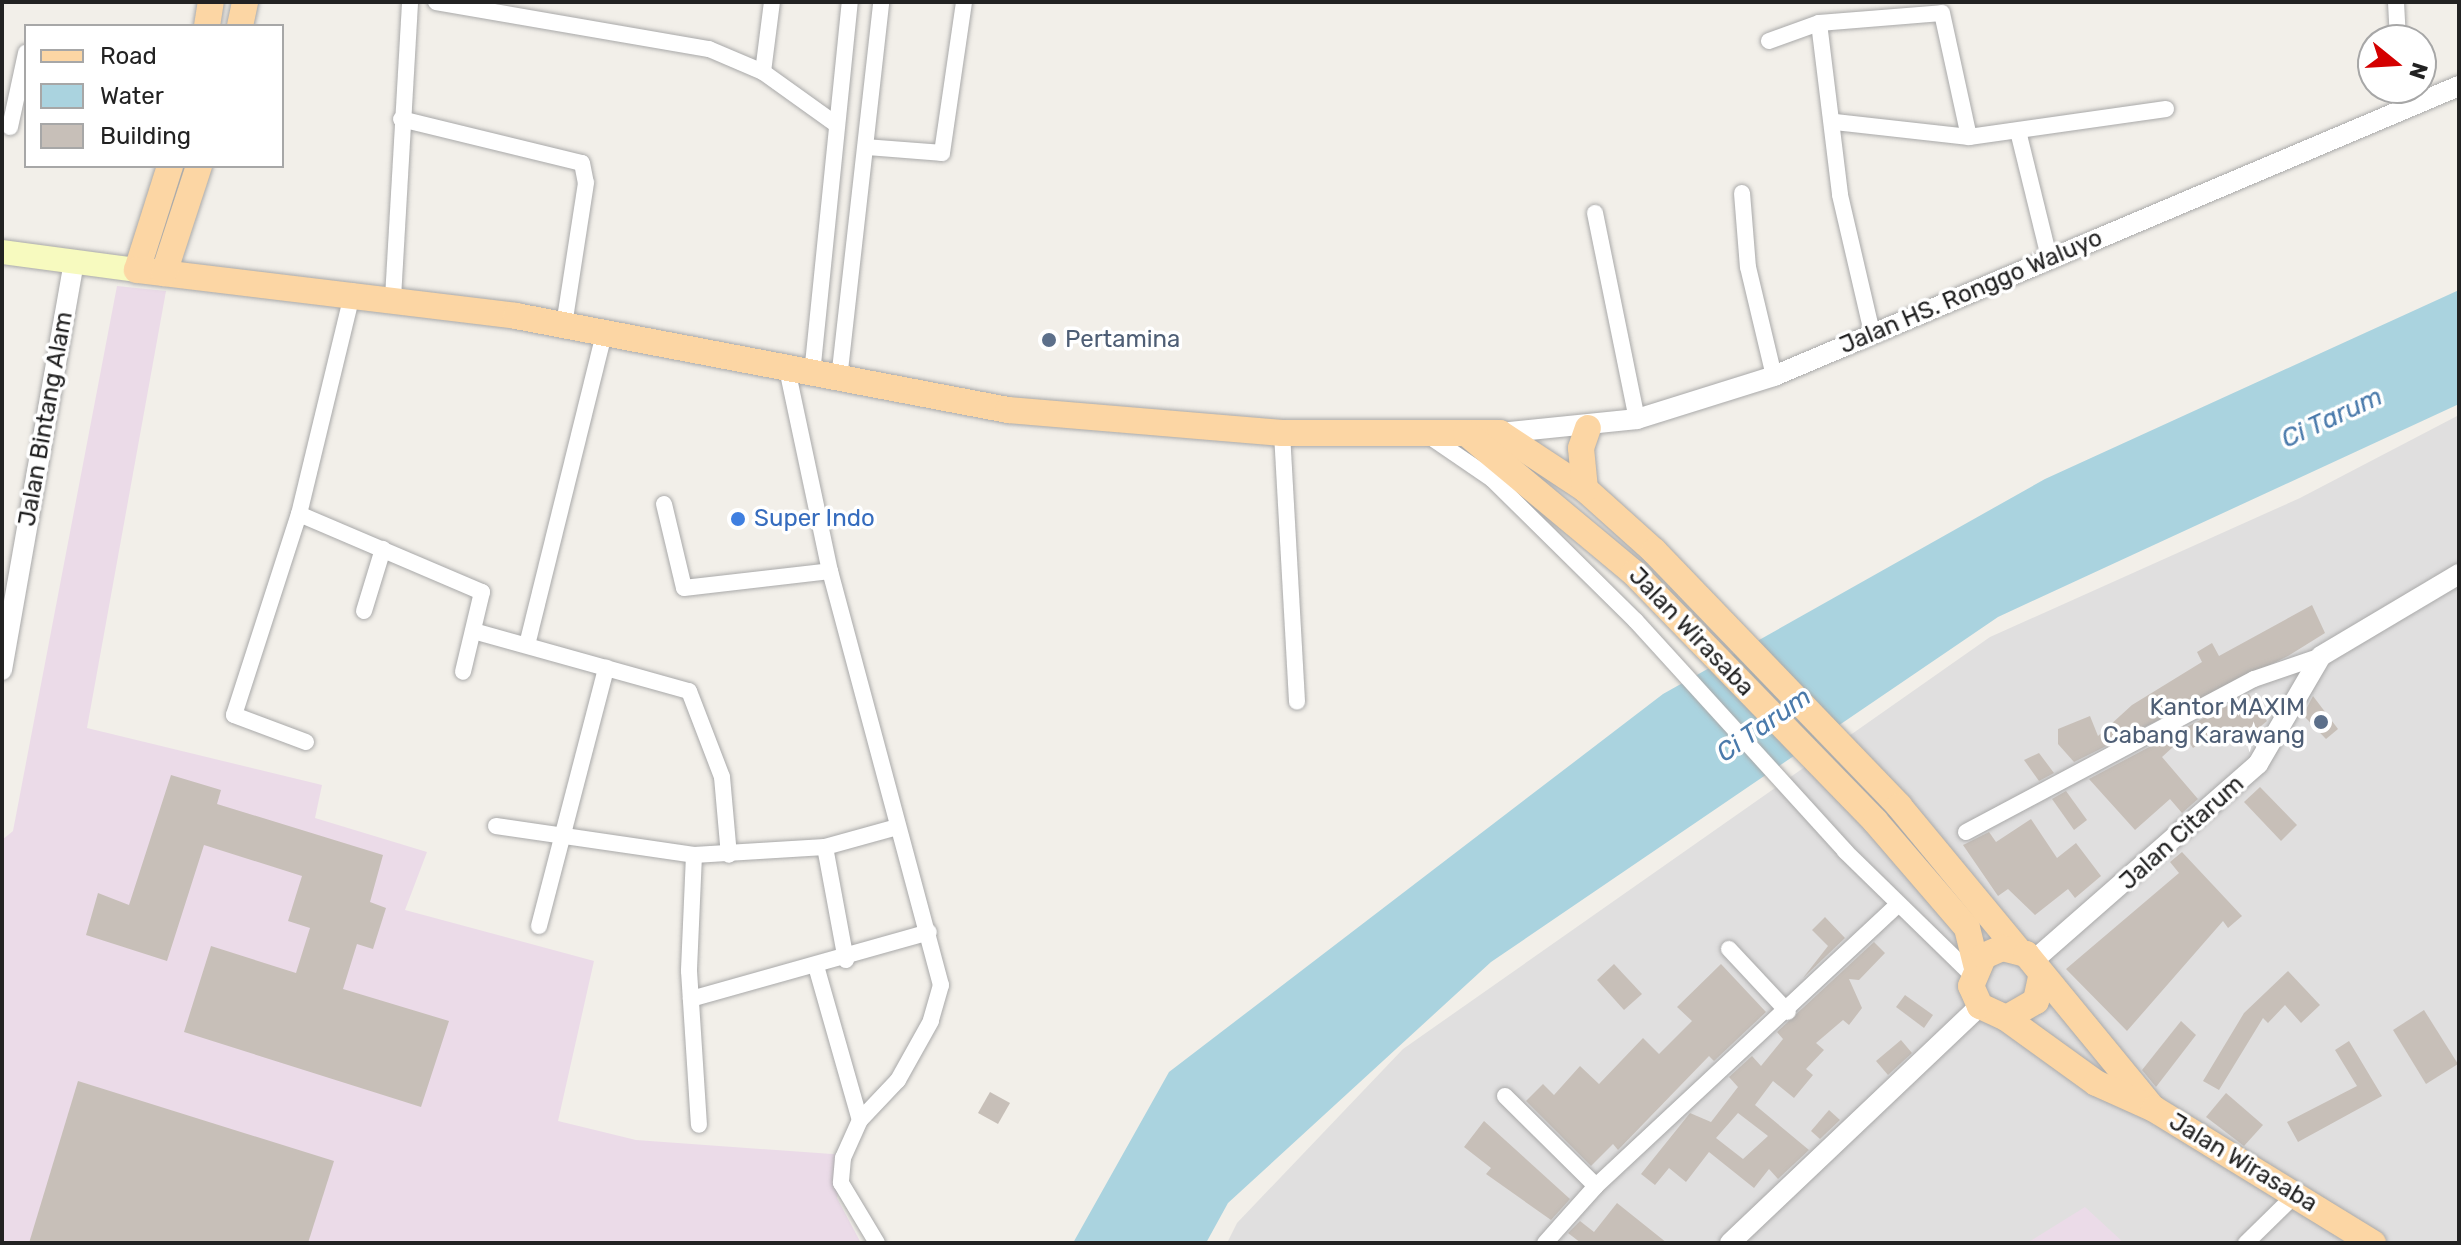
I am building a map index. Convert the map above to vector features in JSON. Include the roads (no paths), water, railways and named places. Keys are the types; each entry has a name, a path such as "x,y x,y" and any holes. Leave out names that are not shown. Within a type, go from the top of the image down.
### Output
{"main road":[{"path":"207,24 211,2"},
{"path":"240,24 245,2"},
{"path":"2,252 137,270 169,168"},
{"path":"164,273 198,168"},
{"name":"Jalan HS. Ronggo Waluyo","path":"137,270 353,291 564,325 1008,410 1282,433 1500,433"},
{"path":"1585,489 1581,448 1588,428"},
{"name":"Jalan Wirasaba","path":"1466,433 1634,573 1875,821 1967,928 1974,970"},
{"name":"Jalan Wirasaba","path":"1500,433 1585,489 1654,551 1899,806 2154,1109"},
{"path":"1994,950 2031,963 2036,1001 2006,1018 1980,1006 1974,970 1994,950"},
{"name":"Jalan Wirasaba","path":"2006,1018 2096,1083 2154,1109 2373,1243"}],"street":[{"path":"393,298 410,2"},
{"path":"436,2 709,49 763,72 837,125"},
{"path":"763,72 772,2"},
{"path":"850,2 819,302 800,371 830,571 941,985 931,1021 898,1080 860,1120 841,1183 877,1243"},
{"path":"839,379 881,2"},
{"path":"866,147 942,153 964,2"},
{"path":"2396,2 2397,24"},
{"path":"1769,41 1819,23 1896,7 1945,18 1969,137"},
{"path":"1819,23 1835,122 1840,195 1872,333"},
{"path":"10,127 24,62"},
{"name":"Jalan HS. Ronggo Waluyo","path":"2437,90 2459,86"},
{"name":"Jalan HS. Ronggo Waluyo","path":"1500,433 1588,428 1637,419 1774,376 2050,261 2390,104"},
{"path":"1835,122 1969,137 2166,109"},
{"path":"401,119 582,163 586,183 564,325"},
{"path":"2018,131 2050,261"},
{"path":"1742,193 1748,267 1774,376"},
{"path":"1595,213 1637,419"},
{"name":"Jalan Bintang Alam","path":"2,670 74,262"},
{"path":"306,742 234,715 299,514 353,291"},
{"path":"819,302 848,305"},
{"path":"527,645 604,333"},
{"path":"1282,433 1297,702"},
{"path":"1425,433 1492,479 1636,621 1845,851 1898,904 1974,970"},
{"path":"664,504 684,588 830,571"},
{"path":"299,514 482,592 477,632 463,672"},
{"path":"364,611 383,549"},
{"name":"Jalan Citarum","path":"2031,963 2258,764 2321,656 2459,574"},
{"path":"477,632 689,691 722,777 729,855"},
{"path":"1966,832 2254,679 2321,656"},
{"path":"539,926 559,835 606,668"},
{"path":"496,826 694,855 825,847 897,827"},
{"path":"825,847 846,960"},
{"path":"694,855 691,999 699,1125"},
{"path":"1545,1243 1596,1186 1788,1012 1898,904"},
{"path":"691,999 846,960 929,932"},
{"path":"1729,949 1788,1012"},
{"path":"816,966 860,1120"},
{"path":"1730,1243 1980,1006"},
{"path":"1505,1096 1596,1186"},
{"path":"2246,1243 2295,1195"}],"water":[{"name":"Ci Tarum","path":"2459,290 2459,404 1998,617 1491,962 1228,1203 1206,1243 1073,1243 1169,1072 1663,694 2045,479"}],"place":[{"name":"Pertamina","path":"1049,340"},
{"name":"Super Indo","path":"738,519"},
{"name":"Kantor MAXIM Cabang Karawang","path":"2321,722"}]}
